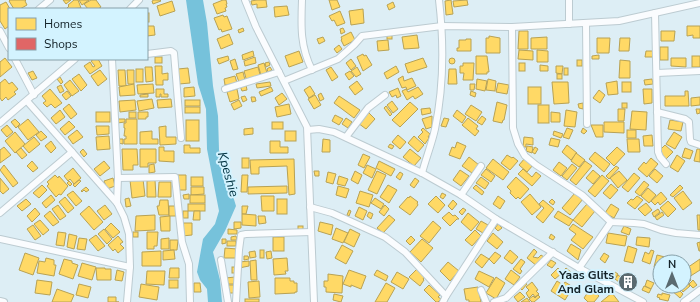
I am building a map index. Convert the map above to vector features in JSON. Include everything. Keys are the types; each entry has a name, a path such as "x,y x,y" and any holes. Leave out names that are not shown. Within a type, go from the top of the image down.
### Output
{"street":[{"path":"41,8 50,0"},
{"path":"131,8 139,0"},
{"path":"245,0 256,27 306,123 308,130 314,301 322,302"},
{"path":"302,0 301,21 305,57 312,70"},
{"path":"422,172 435,129 442,84 442,26 439,0"},
{"path":"569,0 569,24"},
{"path":"284,81 338,59 362,36 442,26 512,27 619,21 700,3"},
{"path":"655,13 658,152 666,164"},
{"path":"586,23 587,124"},
{"path":"512,27 512,128 518,144 525,156 582,195 611,222 634,223 669,232 700,235"},
{"path":"0,31 5,39"},
{"path":"148,54 171,51 174,53 181,138"},
{"path":"16,60 34,95"},
{"path":"0,123 74,60"},
{"path":"112,60 118,178 116,203"},
{"path":"656,73 700,71"},
{"path":"225,89 279,72"},
{"path":"346,137 368,108 385,95"},
{"path":"27,101 116,203 124,217 129,234 130,267 127,302"},
{"path":"657,112 685,119 689,122 691,142 700,145"},
{"path":"308,130 326,129 422,172 461,195 496,219 579,268 643,302"},
{"path":"0,212 72,152"},
{"path":"461,195 481,166"},
{"path":"118,178 174,177 182,242 189,264 190,302"},
{"path":"310,207 332,213 385,237 405,252 444,299 496,219"},
{"path":"579,268 611,222"},
{"path":"236,302 238,250 241,235 311,232"},
{"path":"0,239 130,267"},
{"path":"494,302 506,298 553,252"},
{"path":"221,260 228,302"},
{"path":"481,290 486,302"},
{"path":"684,302 700,290"},
{"path":"0,300 4,302"}],"water":[{"path":"186,0 203,0 218,116 219,150 236,206 225,231 213,252 220,280 222,302 208,302 207,289 200,280 197,272 203,239 215,224 219,211 207,149 206,109 198,84"}],"building: Homes":[{"path":"26,0 27,5 22,8 13,8 9,1"},
{"path":"63,0 71,0 66,4"},
{"path":"74,0 78,0 81,8 67,8 69,6 68,5"},
{"path":"79,0 89,0 82,5"},
{"path":"91,0 96,0 101,7 87,8 84,4"},
{"path":"226,0 226,11 217,14 213,4"},
{"path":"266,0 267,7 257,8 257,4 252,5 251,1"},
{"path":"329,0 337,0 340,7 332,10"},
{"path":"451,0 453,14 446,15 445,1"},
{"path":"467,0 468,5 454,7 453,1"},
{"path":"152,1 161,1 153,4"},
{"path":"172,1 175,11 160,16 157,6"},
{"path":"6,2 9,8 8,8 8,27 5,29 0,21 0,5"},
{"path":"393,2 395,7 389,10 387,5"},
{"path":"287,6 289,15 275,17 274,7"},
{"path":"363,9 364,23 351,25 349,11"},
{"path":"340,11 345,23 337,26 334,20 332,21 329,16"},
{"path":"223,15 224,17 227,16 232,29 222,32 221,29 219,30 214,18"},
{"path":"148,26 154,26 155,35 148,36"},
{"path":"687,26 700,26 700,38 693,38 693,35 687,36"},
{"path":"243,28 244,31 239,33 238,30"},
{"path":"343,28 345,32 341,34 340,29"},
{"path":"519,31 528,31 528,49 518,49"},
{"path":"661,31 675,31 674,41 661,41"},
{"path":"351,32 355,40 344,46 341,37"},
{"path":"229,34 233,44 221,49 217,39"},
{"path":"387,35 392,35 392,39 387,39"},
{"path":"417,35 419,48 404,49 402,37"},
{"path":"489,36 500,38 500,53 486,53 486,38 489,38"},
{"path":"323,37 325,41 319,44 317,39"},
{"path":"547,37 547,49 531,49 531,38"},
{"path":"597,38 610,38 609,53 597,53"},
{"path":"620,38 630,38 629,51 619,51"},
{"path":"471,39 471,51 457,51 457,48 459,48 459,40"},
{"path":"388,40 389,50 378,51 377,41"},
{"path":"339,45 342,49 337,53 334,49"},
{"path":"660,47 668,47 668,60 660,60"},
{"path":"519,50 533,51 533,60 518,59"},
{"path":"537,50 548,51 548,62 537,62"},
{"path":"253,51 254,56 243,60 242,55"},
{"path":"299,51 303,62 289,67 285,56"},
{"path":"646,51 653,51 653,57 645,57"},
{"path":"363,54 364,56 366,55 372,65 363,71 357,57"},
{"path":"599,55 599,59 592,59 592,56"},
{"path":"228,56 229,60 219,64 217,59"},
{"path":"476,56 487,56 489,72 487,72 487,74 476,74"},
{"path":"692,56 700,56 700,67 692,67"},
{"path":"155,57 162,57 162,63 155,63"},
{"path":"255,57 256,63 245,66 244,61"},
{"path":"5,58 12,67 0,77 0,62"},
{"path":"423,58 427,67 408,73 405,64"},
{"path":"452,58 455,61 452,64 449,61"},
{"path":"671,58 686,58 686,67 671,66"},
{"path":"235,59 238,69 233,70 230,61"},
{"path":"351,59 356,66 351,70 346,63"},
{"path":"99,60 102,66 90,74 84,66 90,62 93,67 95,66 91,61"},
{"path":"577,60 582,60 582,66 577,66"},
{"path":"620,60 630,61 630,78 619,78"},
{"path":"269,62 270,65 266,67 265,63"},
{"path":"264,63 267,73 261,75 258,65"},
{"path":"463,63 474,63 473,80 463,80 464,73 460,73 460,66 463,66"},
{"path":"519,63 525,63 525,71 519,71"},
{"path":"540,65 548,66 548,71 540,71"},
{"path":"155,66 162,66 162,74 168,73 168,80 163,80 163,85 156,85"},
{"path":"396,66 399,72 387,79 384,73"},
{"path":"556,66 563,66 562,74 556,73"},
{"path":"145,67 152,67 153,81 146,82"},
{"path":"258,67 261,78 247,82 244,71"},
{"path":"270,67 272,70 268,72 267,69"},
{"path":"331,67 338,77 332,81 326,70"},
{"path":"357,67 361,74 356,77 351,71"},
{"path":"188,68 190,83 179,84 178,69"},
{"path":"564,68 568,68 568,75 564,75"},
{"path":"136,69 143,69 143,82 136,82"},
{"path":"449,69 456,69 457,84 448,84"},
{"path":"100,70 107,79 98,86 91,76"},
{"path":"118,70 125,70 126,86 119,86"},
{"path":"127,70 134,70 134,84 128,84"},
{"path":"33,71 37,78 32,80 28,73"},
{"path":"350,71 354,76 349,80 345,74"},
{"path":"243,72 245,80 239,82 236,74"},
{"path":"79,74 87,85 81,91 72,79"},
{"path":"557,74 562,74 562,79 557,79"},
{"path":"235,76 237,83 225,85 224,79"},
{"path":"403,76 404,81 412,78 416,86 407,90 406,87 402,88 398,79"},
{"path":"60,77 63,82 61,84 57,79"},
{"path":"5,79 9,84 12,82 18,89 14,92 16,94 8,100 6,97 2,101 0,98 0,83"},
{"path":"477,79 487,81 485,91 476,89"},
{"path":"488,79 496,81 495,91 486,90"},
{"path":"652,79 653,84 645,85 644,80"},
{"path":"70,80 79,91 72,96 64,85"},
{"path":"357,81 363,89 355,95 349,87"},
{"path":"617,81 618,94 608,95 606,83"},
{"path":"270,82 271,86 257,88 256,84"},
{"path":"552,82 568,82 569,103 554,104"},
{"path":"622,82 631,82 631,92 622,92"},
{"path":"498,83 509,85 507,94 496,92"},
{"path":"134,84 135,95 120,96 119,87"},
{"path":"153,84 154,93 138,94 137,85"},
{"path":"470,84 475,84 474,90 470,90"},
{"path":"61,85 64,91 60,93 57,87"},
{"path":"246,85 247,90 242,91 240,86"},
{"path":"310,86 315,94 309,98 304,90"},
{"path":"194,87 195,96 184,97 184,88"},
{"path":"271,87 273,91 261,96 259,92"},
{"path":"418,87 423,94 415,99 413,96 407,100 402,91 406,89 408,92"},
{"path":"528,87 541,87 541,104 528,104"},
{"path":"398,88 401,96 397,98 396,95 392,97 389,92"},
{"path":"50,89 62,103 55,108 51,104 47,107 43,103 46,101 42,96"},
{"path":"156,89 164,89 164,94 168,94 168,97 161,97 160,94 160,97 156,97"},
{"path":"237,89 239,99 230,102 227,92"},
{"path":"643,89 652,89 652,103 644,104"},
{"path":"599,90 605,95 600,103 593,98"},
{"path":"67,91 71,96 66,100 62,95"},
{"path":"471,91 476,93 475,97 470,95"},
{"path":"685,91 688,91 689,106 665,106 665,96 685,96"},
{"path":"282,93 287,99 279,105 275,98"},
{"path":"321,93 324,99 320,101 318,95"},
{"path":"148,94 148,97 140,97 140,95"},
{"path":"315,95 321,105 314,109 308,99"},
{"path":"245,96 247,100 243,102 241,97"},
{"path":"339,96 360,110 354,118 334,103"},
{"path":"251,97 255,97 256,101 252,102"},
{"path":"700,97 700,105 691,106 691,98"},
{"path":"152,99 154,108 139,111 137,101"},
{"path":"171,99 172,107 158,108 157,100"},
{"path":"135,100 136,110 120,112 119,101"},
{"path":"185,100 200,100 200,106 185,106"},
{"path":"239,100 242,106 234,110 231,104"},
{"path":"392,101 398,109 393,113 387,105"},
{"path":"410,102 418,109 400,127 392,120"},
{"path":"497,102 507,105 502,123 493,121"},
{"path":"583,103 583,109 579,108 578,104"},
{"path":"622,103 627,103 627,108 622,108"},
{"path":"69,104 77,114 71,119 63,109"},
{"path":"289,104 291,114 277,117 275,107"},
{"path":"471,105 482,112 476,121 465,114"},
{"path":"538,105 549,105 549,123 538,123"},
{"path":"386,106 392,114 390,116 384,108"},
{"path":"185,107 200,107 200,113 185,113"},
{"path":"430,108 431,113 422,115 421,109"},
{"path":"618,109 625,109 624,121 618,121"},
{"path":"696,109 700,109 700,113 697,114"},
{"path":"60,110 65,117 56,124 51,118"},
{"path":"457,110 466,117 462,123 453,116"},
{"path":"566,110 577,112 575,127 564,126"},
{"path":"632,111 647,112 646,130 630,129"},
{"path":"96,112 110,112 110,122 96,122"},
{"path":"129,112 136,112 136,118 129,118"},
{"path":"138,112 148,112 148,117 146,117 146,119 138,119"},
{"path":"368,112 375,119 366,129 358,123"},
{"path":"551,112 560,113 560,122 551,122"},
{"path":"335,115 343,119 339,125 332,121"},
{"path":"432,116 432,127 426,129 422,119"},
{"path":"482,116 486,119 482,125 477,122"},
{"path":"346,118 352,122 348,128 342,124"},
{"path":"444,118 449,119 446,127 441,126"},
{"path":"468,118 478,126 476,129 479,131 475,136 462,125"},
{"path":"15,119 20,124 16,128 11,122"},
{"path":"28,119 39,132 28,140 18,127"},
{"path":"117,119 125,119 125,122 117,123"},
{"path":"126,119 137,119 137,144 124,144 124,139 126,139 126,136 124,136 124,123 126,123"},
{"path":"186,120 199,120 199,141 186,141"},
{"path":"670,120 683,122 681,131 668,129"},
{"path":"69,121 75,127 65,135 60,129"},
{"path":"272,122 283,122 283,129 272,129"},
{"path":"604,122 624,122 624,133 604,132"},
{"path":"7,125 13,132 7,137 1,130"},
{"path":"591,125 603,125 603,137 596,137"},
{"path":"96,126 109,126 109,134 97,135"},
{"path":"166,126 166,137 176,137 176,144 160,145 159,127"},
{"path":"253,128 253,134 244,135 244,129"},
{"path":"423,128 430,134 425,144 418,137 423,132 421,130"},
{"path":"567,128 573,130 569,139 563,137"},
{"path":"583,128 587,131 584,134 581,132"},
{"path":"77,130 83,137 73,144 68,137"},
{"path":"627,130 636,130 636,138 627,138"},
{"path":"41,131 47,137 41,141 36,135"},
{"path":"152,131 152,139 158,139 158,144 140,144 140,132"},
{"path":"285,131 296,131 296,141 285,141"},
{"path":"554,131 563,134 561,138 553,135"},
{"path":"15,132 25,144 15,153 5,141"},
{"path":"674,132 682,137 675,149 666,144"},
{"path":"398,135 406,142 400,149 392,142"},
{"path":"652,135 653,146 644,146 643,136"},
{"path":"109,136 110,149 97,150 96,137"},
{"path":"414,136 424,145 418,152 408,143"},
{"path":"34,137 40,144 29,153 23,146"},
{"path":"524,137 533,138 533,145 526,144 526,147 523,147"},
{"path":"551,138 560,140 558,147 549,145"},
{"path":"119,139 123,139 123,144 118,143"},
{"path":"323,139 330,140 330,152 322,152"},
{"path":"627,139 639,139 640,152 628,152"},
{"path":"51,141 56,148 51,153 45,146"},
{"path":"270,141 280,141 280,147 288,147 288,153 270,153"},
{"path":"457,142 466,146 460,159 449,155 452,147 455,148"},
{"path":"390,144 394,146 392,149 388,147"},
{"path":"184,145 190,145 190,148 200,148 200,153 184,153"},
{"path":"567,145 577,153 571,160 562,152"},
{"path":"665,145 673,152 666,159 658,152"},
{"path":"527,146 533,147 532,153 526,151"},
{"path":"4,147 11,155 0,163 0,150"},
{"path":"159,147 164,147 164,151 174,151 174,162 159,161"},
{"path":"535,147 538,149 535,154 532,152"},
{"path":"617,147 625,154 614,166 606,158"},
{"path":"21,148 27,155 22,159 16,152"},
{"path":"685,148 693,151 690,159 682,157"},
{"path":"83,149 87,154 84,157 80,152"},
{"path":"122,149 137,149 138,165 133,165 133,170 123,170"},
{"path":"140,149 156,149 156,163 148,163 148,167 140,167"},
{"path":"410,149 421,158 414,166 403,157"},
{"path":"697,149 700,149 700,162 694,161"},
{"path":"595,152 610,164 604,172 589,159"},
{"path":"576,153 585,160 579,167 571,161"},
{"path":"363,154 370,157 364,168 358,165"},
{"path":"507,155 518,161 510,170 501,163"},
{"path":"677,155 685,161 678,172 670,167"},
{"path":"469,157 479,165 472,173 462,166"},
{"path":"242,158 249,158 249,168 242,168"},
{"path":"525,158 533,165 527,172 519,165"},
{"path":"651,158 658,164 647,177 638,169 644,162 646,164"},
{"path":"294,159 295,194 289,195 287,166 259,167 259,174 251,174 250,160"},
{"path":"493,159 509,172 503,180 486,168"},
{"path":"32,161 38,168 33,172 27,166"},
{"path":"104,161 110,168 100,176 94,169"},
{"path":"379,161 395,169 391,176 376,168"},
{"path":"585,161 592,166 576,185 570,180"},
{"path":"559,162 567,168 561,176 553,170"},
{"path":"154,164 155,172 149,173 149,165"},
{"path":"572,164 577,168 567,180 562,176"},
{"path":"4,165 18,183 13,187 0,170"},
{"path":"367,165 376,169 372,178 363,173"},
{"path":"616,166 619,168 609,179 606,176"},
{"path":"73,168 81,178 74,184 70,179 68,181 64,176"},
{"path":"486,169 495,176 491,182 481,175"},
{"path":"523,169 532,177 536,172 541,176 532,186 518,174"},
{"path":"655,169 663,176 657,183 649,176"},
{"path":"460,170 469,176 461,186 453,180"},
{"path":"593,170 600,176 593,184 586,178"},
{"path":"314,171 319,171 319,176 315,176"},
{"path":"355,171 362,175 358,184 351,180"},
{"path":"377,171 386,175 377,194 368,190"},
{"path":"619,171 627,180 618,188 610,178"},
{"path":"328,172 336,174 333,184 326,182"},
{"path":"400,172 403,174 400,180 396,177"},
{"path":"634,173 640,178 628,192 622,187"},
{"path":"55,175 58,178 59,176 68,186 61,195 59,194 56,197 47,186 49,184 47,182"},
{"path":"177,175 186,175 186,190 178,190"},
{"path":"242,175 248,175 247,192 241,192"},
{"path":"602,175 609,181 595,197 588,191"},
{"path":"339,176 348,179 345,186 337,184"},
{"path":"191,177 203,177 203,186 191,186"},
{"path":"481,177 489,183 485,189 476,183"},
{"path":"516,177 529,189 520,199 518,197 516,199 507,187"},
{"path":"0,178 9,189 3,194 0,191"},
{"path":"113,178 115,186 107,189 104,181"},
{"path":"415,178 419,181 414,188 410,185"},
{"path":"143,179 145,196 132,198 130,180"},
{"path":"79,180 81,181 75,187 73,185"},
{"path":"155,180 156,197 147,197 147,181"},
{"path":"69,181 72,184 70,186 67,183"},
{"path":"644,181 649,185 640,196 635,192"},
{"path":"159,182 171,182 171,197 158,197"},
{"path":"611,184 618,190 610,199 603,193"},
{"path":"42,185 47,190 39,198 33,193"},
{"path":"388,185 397,190 389,203 380,197"},
{"path":"476,185 484,192 482,195 473,188"},
{"path":"680,185 683,188 673,197 670,195"},
{"path":"287,186 287,193 248,194 248,187"},
{"path":"338,186 349,189 346,198 336,195"},
{"path":"86,187 89,190 86,192 84,190 82,192 81,191"},
{"path":"191,187 204,187 204,194 191,195"},
{"path":"648,188 656,195 649,203 641,196"},
{"path":"73,191 82,201 76,206 67,195"},
{"path":"360,191 373,195 369,207 356,203"},
{"path":"683,191 692,203 683,210 674,198"},
{"path":"661,192 667,199 660,205 658,202 655,205 651,201"},
{"path":"442,193 446,195 443,199 440,197"},
{"path":"575,193 583,199 570,215 562,208"},
{"path":"189,194 189,199 184,199 183,195"},
{"path":"530,194 541,207 532,215 521,202"},
{"path":"51,195 55,200 46,208 42,203"},
{"path":"190,195 205,195 205,203 190,203"},
{"path":"261,196 274,196 274,211 262,211"},
{"path":"410,196 418,202 418,205 410,215 399,207"},
{"path":"436,196 445,205 438,213 428,204"},
{"path":"498,196 505,201 500,209 493,204"},
{"path":"637,196 643,200 635,209 627,203"},
{"path":"65,197 74,208 68,213 59,202"},
{"path":"129,198 131,206 126,207 125,199"},
{"path":"375,198 384,204 381,209 371,203"},
{"path":"26,199 31,204 22,211 17,206"},
{"path":"277,199 287,199 287,214 277,214"},
{"path":"552,199 555,202 553,205 549,202"},
{"path":"160,200 168,200 169,215 159,215 157,206 159,206"},
{"path":"453,200 457,204 452,210 448,206"},
{"path":"543,200 554,209 543,223 536,217 544,208 539,204"},
{"path":"668,201 676,209 668,217 660,208"},
{"path":"646,203 652,210 645,216 638,209"},
{"path":"188,204 205,204 205,211 188,211"},
{"path":"587,204 595,211 582,227 573,220"},
{"path":"611,204 619,209 614,218 605,213"},
{"path":"58,205 66,216 60,220 52,209"},
{"path":"105,205 112,214 104,220 97,211"},
{"path":"385,205 389,209 384,216 379,212"},
{"path":"89,206 103,222 94,230 80,214"},
{"path":"169,206 176,206 176,216 169,216"},
{"path":"242,206 248,206 246,214 242,214"},
{"path":"359,207 367,211 363,220 355,216"},
{"path":"35,208 40,214 32,222 27,216"},
{"path":"463,208 466,210 462,215 459,212"},
{"path":"658,209 660,212 654,217 652,213"},
{"path":"349,210 351,211 349,216 347,215"},
{"path":"50,211 59,222 53,226 44,216"},
{"path":"183,211 188,211 188,218 183,218"},
{"path":"194,211 200,211 200,220 193,220"},
{"path":"558,211 573,220 569,226 554,217"},
{"path":"369,212 373,214 371,219 367,216"},
{"path":"449,212 459,219 457,219 450,226 442,218"},
{"path":"662,212 664,215 657,220 655,217"},
{"path":"468,213 479,222 471,231 461,222"},
{"path":"242,214 256,215 256,226 242,225"},
{"path":"155,215 155,230 135,231 136,216"},
{"path":"389,215 395,220 383,233 377,228"},
{"path":"697,215 700,215 700,230 698,230"},
{"path":"170,216 170,231 161,231 160,217"},
{"path":"258,216 265,216 266,223 259,224"},
{"path":"40,220 49,230 43,235 34,224"},
{"path":"433,221 441,228 429,243 420,236"},
{"path":"481,221 488,225 483,233 476,229"},
{"path":"234,222 241,222 241,228 234,229"},
{"path":"320,222 333,225 331,235 318,231"},
{"path":"111,223 120,232 113,238 105,229"},
{"path":"182,223 192,223 192,235 182,236"},
{"path":"498,224 502,228 498,231 495,228"},
{"path":"573,224 593,237 583,249 571,240 576,234 569,229"},
{"path":"33,225 41,236 35,240 27,229"},
{"path":"298,226 303,226 303,231 298,231"},
{"path":"624,226 631,229 629,235 621,232"},
{"path":"336,228 348,233 343,243 332,239"},
{"path":"104,229 112,239 107,244 98,234"},
{"path":"228,229 237,230 237,234 228,234"},
{"path":"350,229 360,234 354,247 344,242"},
{"path":"475,230 481,236 472,246 465,240"},
{"path":"58,232 66,233 64,246 56,245"},
{"path":"133,232 138,232 138,237 133,237"},
{"path":"147,232 158,232 157,246 154,246 154,249 147,249"},
{"path":"493,233 503,242 497,249 487,241"},
{"path":"608,233 627,236 625,246 606,243"},
{"path":"69,234 77,236 74,249 67,247"},
{"path":"551,234 555,237 553,240 549,238"},
{"path":"96,235 105,246 98,251 89,240"},
{"path":"118,236 123,242 120,244 124,248 118,253 115,249 113,251 108,245"},
{"path":"236,236 237,240 231,240 231,237"},
{"path":"411,236 415,240 410,245 406,241"},
{"path":"273,237 284,237 284,251 273,251"},
{"path":"637,237 650,238 649,247 636,245"},
{"path":"79,238 87,239 85,250 77,249"},
{"path":"169,238 169,249 161,249 161,239"},
{"path":"222,239 226,239 226,243 222,244"},
{"path":"422,239 433,248 421,262 410,252"},
{"path":"170,240 178,240 177,250 170,250"},
{"path":"227,241 236,241 236,246 227,246"},
{"path":"700,242 700,251 699,251 697,243"},
{"path":"571,244 581,250 578,260 567,251"},
{"path":"342,245 353,251 346,264 335,258"},
{"path":"628,246 637,249 633,263 624,261"},
{"path":"225,248 237,249 236,258 224,258"},
{"path":"534,249 537,252 533,257 538,258 541,255 544,257 537,266 527,258"},
{"path":"174,250 175,259 163,260 163,251"},
{"path":"260,250 264,250 264,258 260,258"},
{"path":"510,250 518,257 512,264 504,258"},
{"path":"651,250 654,251 650,264 642,261 645,252 649,254"},
{"path":"161,251 161,266 142,266 142,252"},
{"path":"255,251 256,257 250,258 249,252"},
{"path":"271,251 272,258 267,259 266,252"},
{"path":"495,252 501,256 494,264 489,259"},
{"path":"25,253 39,258 33,275 19,270"},
{"path":"604,253 609,256 605,263 600,259"},
{"path":"481,254 489,259 482,268 475,262"},
{"path":"244,256 248,256 249,259 244,260"},
{"path":"46,258 54,260 54,265 56,265 54,276 37,273 39,261 45,262"},
{"path":"287,258 288,271 285,271 286,274 274,275 273,259"},
{"path":"64,259 72,261 72,263 78,265 73,279 59,274"},
{"path":"521,259 525,262 520,269 522,271 520,274 513,269"},
{"path":"700,259 700,270 692,275 692,264"},
{"path":"256,260 257,280 251,280 250,261"},
{"path":"551,260 556,263 552,268 547,265"},
{"path":"249,261 249,266 239,268 239,262"},
{"path":"448,262 459,271 450,281 440,271"},
{"path":"82,263 96,267 92,280 78,276"},
{"path":"232,267 236,267 236,273 232,273"},
{"path":"96,268 111,269 111,280 97,280"},
{"path":"170,268 179,268 179,278 169,278"},
{"path":"558,268 562,273 555,279 551,275"},
{"path":"566,268 572,273 568,277 562,272"},
{"path":"417,269 425,276 420,286 409,277"},
{"path":"117,270 124,272 122,281 115,280"},
{"path":"349,270 366,276 361,289 343,284"},
{"path":"377,270 388,276 386,281 374,275"},
{"path":"511,270 520,277 514,285 505,279"},
{"path":"147,271 165,271 164,285 146,284"},
{"path":"479,271 494,278 489,287 475,279"},
{"path":"397,272 409,279 403,289 391,282"},
{"path":"615,272 618,274 615,279 611,276"},
{"path":"328,274 343,276 342,293 326,292 324,281 328,281"},
{"path":"618,275 622,278 619,282 615,279"},
{"path":"235,277 235,284 226,284 226,278"},
{"path":"496,277 505,283 496,299 486,293"},
{"path":"275,278 290,278 290,281 297,283 297,292 275,294"},
{"path":"37,280 52,282 50,295 35,293"},
{"path":"169,280 178,280 178,288 169,288"},
{"path":"647,280 652,282 651,289 645,286"},
{"path":"693,280 697,285 693,288 692,287"},
{"path":"259,281 260,297 249,298 248,282"},
{"path":"557,281 563,285 565,282 573,287 565,300 551,291"},
{"path":"532,282 539,294 535,297 533,294 529,298 526,293 529,290 526,287"},
{"path":"633,282 636,284 634,288 630,286"},
{"path":"194,283 200,283 201,292 194,292"},
{"path":"386,283 395,288 387,302 375,302"},
{"path":"525,283 527,284 522,290 520,288"},
{"path":"79,284 91,287 88,298 76,295"},
{"path":"141,284 159,287 157,300 139,297"},
{"path":"227,285 236,285 236,293 227,293"},
{"path":"429,285 440,295 438,297 441,299 438,302 436,302 424,290"},
{"path":"644,286 651,289 649,293 642,290"},
{"path":"478,287 481,302 469,302 469,300 466,300 464,289"},
{"path":"57,289 74,295 71,302 52,302"},
{"path":"590,289 592,289 599,296 594,302 588,302 584,298"},
{"path":"520,292 525,297 518,302 514,297"},
{"path":"612,293 619,302 601,302"},
{"path":"334,294 343,296 341,302 333,300"},
{"path":"658,294 670,295 668,301 657,297"},
{"path":"676,294 683,294 680,298"},
{"path":"538,295 540,297 534,302 529,299 533,296 535,298"},
{"path":"108,297 116,297 116,302 108,302"},
{"path":"527,298 530,302 521,302"},
{"path":"245,299 259,299 259,302 245,302"}],"building: Shops":[{"name":"Yaas Glits And Glam","path":"627,279 632,281 629,285 625,283"}],"place":[{"name":"Yaas Glits And Glam","path":"628,282"}],"water label":[{"name":"Kpeshie","path":"229,174"}]}
